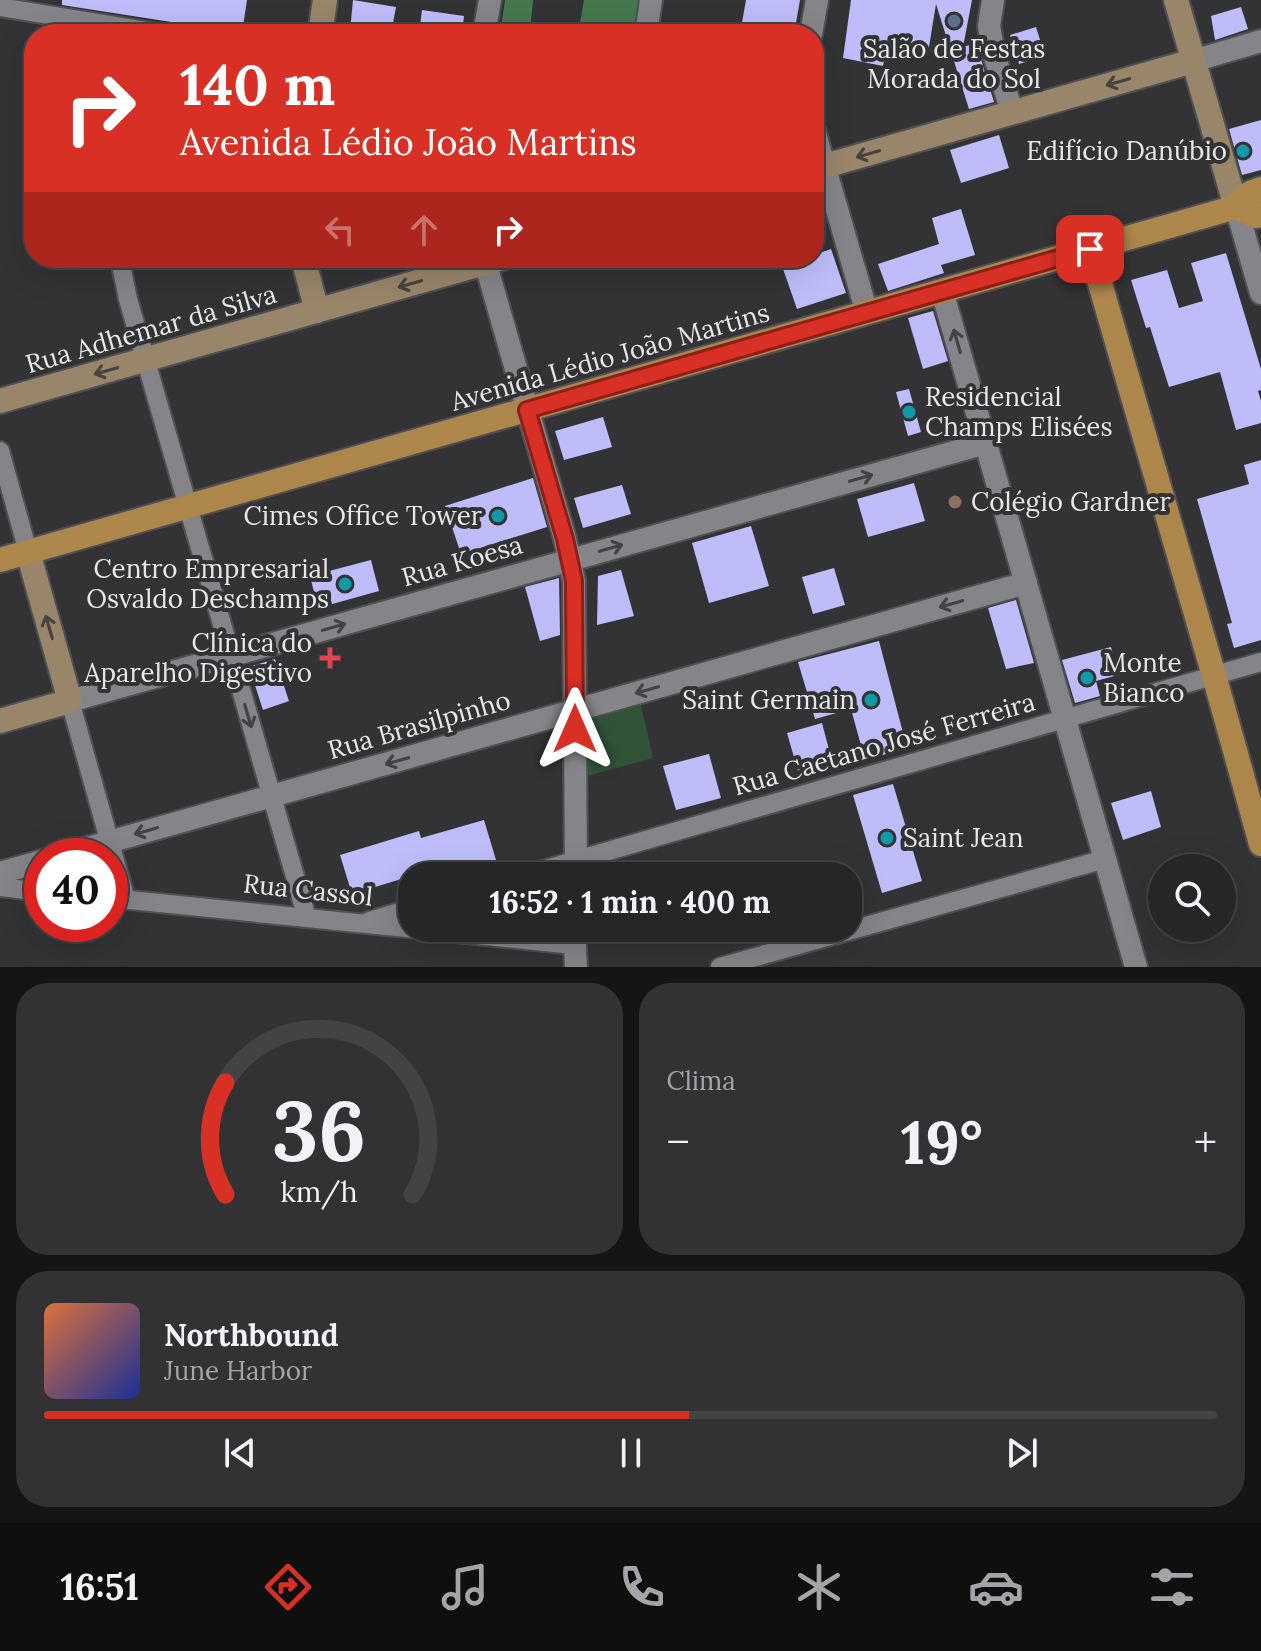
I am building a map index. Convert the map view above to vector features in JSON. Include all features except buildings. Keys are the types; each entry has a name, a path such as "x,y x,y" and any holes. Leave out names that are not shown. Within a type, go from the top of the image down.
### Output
{"main road":[{"path":"321,24 325,0"},
{"path":"1176,0 1236,207 1256,216 1261,214"},
{"path":"824,167 1193,61"},
{"name":"Avenida Lédio João Martins","path":"0,560 1236,207 1250,193 1261,189"},
{"path":"1090,249 1261,844"},
{"path":"306,268 317,311"},
{"name":"Rua Adhemar da Silva","path":"0,401 463,268"},
{"path":"28,552 70,701"},
{"name":"Rua Koesa","path":"0,721 70,701"}],"street":[{"path":"486,24 490,0"},
{"path":"647,24 651,0"},
{"path":"813,24 817,0"},
{"path":"993,0 989,26 994,54 1012,112"},
{"path":"1,10 93,24"},
{"path":"1193,61 1261,41"},
{"path":"824,183 867,313"},
{"path":"1236,207 1261,293"},
{"path":"122,268 145,360 307,918"},
{"path":"492,268 574,581 576,862"},
{"path":"942,291 1136,967"},
{"name":"Rua Koesa","path":"70,701 986,443"},
{"path":"0,451 28,552"},
{"name":"Rua Brasilpinho","path":"121,838 1026,583"},
{"name":"Rua Caetano José Ferreira","path":"596,862 1065,718 1261,662"},
{"path":"70,701 109,838"},
{"path":"720,967 1105,859"},
{"path":"0,873 24,866"},
{"path":"0,887 24,890"},
{"name":"Rua Cassol","path":"128,900 575,947"},
{"path":"359,924 398,912"}],"green space":[{"path":"505,0 533,0 531,24 501,24"},
{"path":"584,0 647,0 643,24 580,24"},
{"path":"640,701 653,758 587,776 585,716"}],"place":[{"name":"Salão de Festas Morada do Sol","path":"954,21"},
{"name":"Edifício Danúbio","path":"1243,151"},
{"name":"Residencial Champs Elisées","path":"909,412"},
{"name":"Colégio Gardner","path":"955,502"},
{"name":"Cimes Office Tower","path":"498,516"},
{"name":"Centro Empresarial Osvaldo Deschamps","path":"345,584"},
{"name":"Clínica do Aparelho Digestivo","path":"330,658"},
{"name":"Monte Bianco","path":"1087,678"},
{"name":"Saint Germain","path":"871,700"},
{"name":"Saint Jean","path":"887,838"}],"route":[{"path":"575,729 574,581 565,539 527,410 1090,249"}]}
